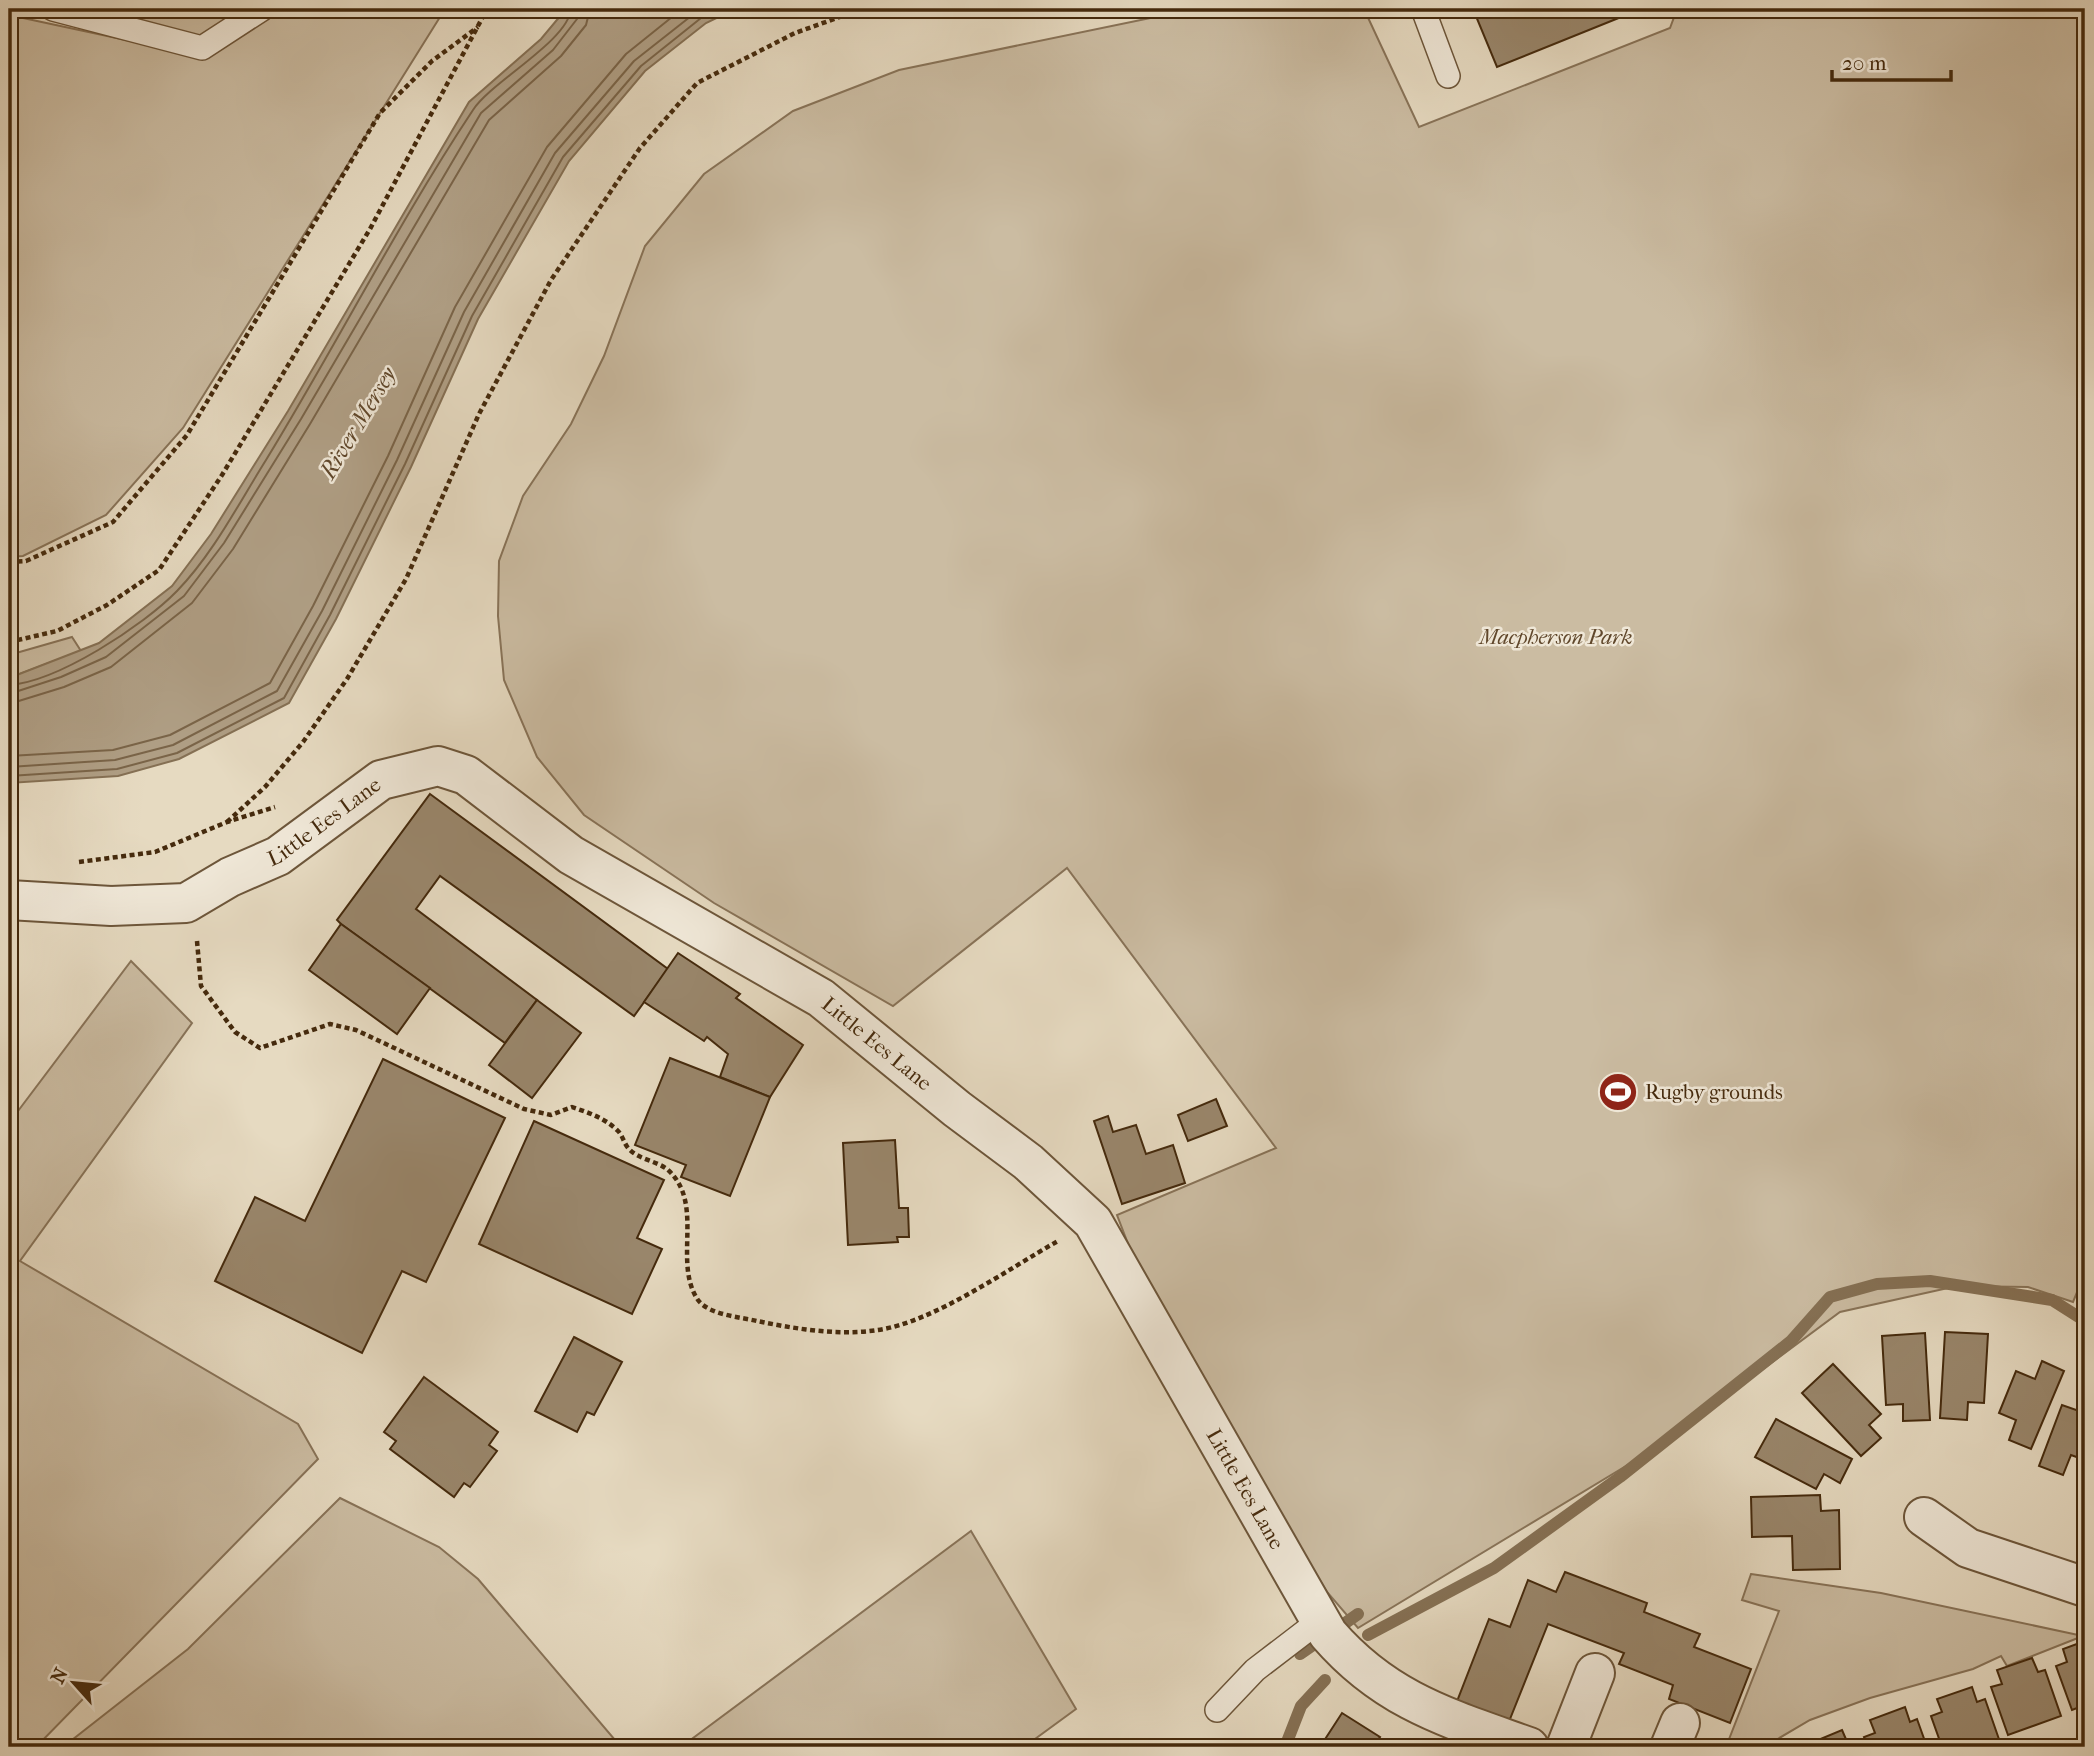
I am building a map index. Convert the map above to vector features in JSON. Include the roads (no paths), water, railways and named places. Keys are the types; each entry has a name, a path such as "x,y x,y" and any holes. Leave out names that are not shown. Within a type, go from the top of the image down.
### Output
{"street":[{"name":"Little Ees Lane","path":"9,900 111,906 187,903 230,877 278,856 381,780 438,766 466,775 571,855 821,998 957,1109 1028,1162 1093,1222 1319,1621 1346,1656 1380,1684 1419,1707 1529,1747"},
{"path":"1924,1517 1968,1548 2085,1587"},
{"path":"1566,1747 1595,1673"}],"lane":[{"path":"53,9 202,48 262,9"},
{"path":"1423,9 1448,76"},
{"path":"1217,1710 1255,1670 1319,1621"}],"water":[{"name":"River Mersey","path":"566,9 735,9 706,23 645,71 569,161 478,319 411,467 336,619 289,703 179,759 118,776 9,783 9,678 99,643 172,586 211,534 288,411 469,102 541,39"}],"waterway":[{"path":"1368,1635 1494,1568 1620,1477 1791,1341 1830,1297 1877,1284 1930,1281 2052,1300 2085,1321"},
{"path":"1334,1631 1358,1614"},
{"path":"1300,1654 1323,1638"},
{"path":"1285,1747 1301,1706 1325,1680"}],"place":[{"name":"Rugby grounds","path":"1618,1092"}],"park label":[{"name":"Macpherson Park","path":"1556,637"}]}
